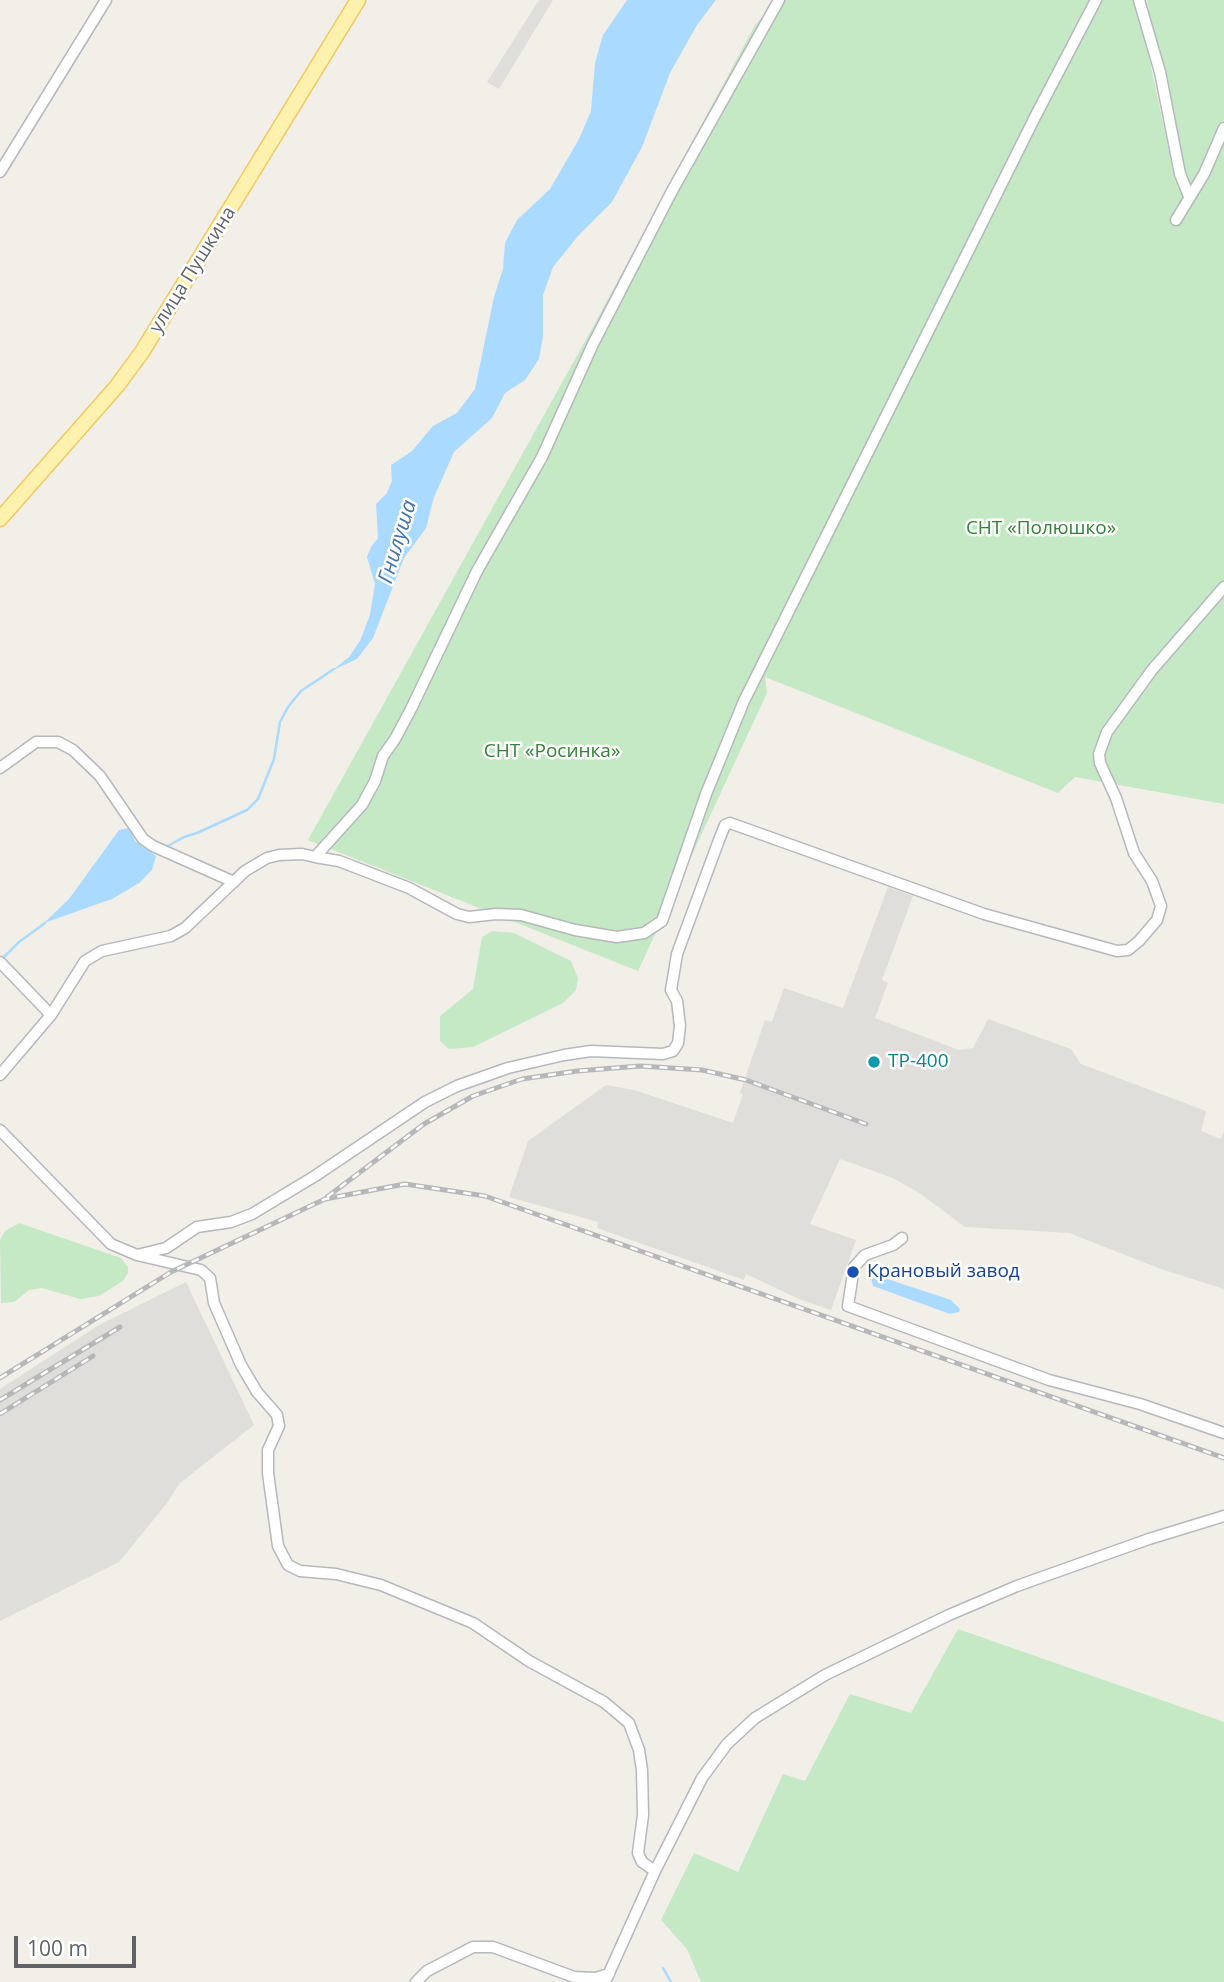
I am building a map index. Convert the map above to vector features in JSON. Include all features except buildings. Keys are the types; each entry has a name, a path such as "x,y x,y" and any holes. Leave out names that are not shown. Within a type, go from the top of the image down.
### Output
{"main road":[{"name":"улица Пушкина","path":"0,519 117,386 142,352 358,0"}],"street":[{"path":"0,172 106,0"},
{"path":"315,857 362,805 375,781 383,756 396,739 477,571 542,457 593,344 671,191 779,0"},
{"path":"0,1075 51,1015 85,961 102,951 171,936 185,928 245,871 267,858 290,855 339,861 409,888 457,914 469,917 521,915 575,930 618,937 644,933 662,921 709,785 744,701 1096,0"},
{"path":"1139,0 1160,72 1180,174 1189,196"},
{"path":"1176,220 1205,174 1224,128"},
{"path":"137,1255 166,1248 197,1227 231,1222 252,1214 315,1176 425,1102 457,1086 508,1068 564,1055 591,1051 663,1054 673,1051 678,1043 680,1026 677,1001 671,990 677,954 725,825 730,823 984,914 1117,951 1128,950 1157,920 1161,906 1152,881 1134,853 1098,754 1107,732 1153,670 1224,587"},
{"path":"0,768 36,742 58,742 73,750 100,776 143,839 234,882"},
{"path":"0,962 51,1015"},
{"path":"0,1130 111,1244 137,1255 201,1270 210,1278 214,1303 242,1365 257,1392 277,1415 279,1426 268,1450 268,1474 278,1546 288,1565 300,1571 336,1574 381,1585 473,1623 529,1661 604,1702 629,1723 639,1749 642,1770 643,1815 638,1853 642,1862 655,1871"},
{"path":"902,1238 893,1245 865,1255 854,1267 848,1306 1049,1380 1140,1404 1224,1433"},
{"path":"416,1982 427,1971 473,1947 493,1947 574,1977 607,1978 655,1871 702,1778 727,1744 755,1718 825,1675 948,1615 1017,1586 1149,1539 1224,1516"}],"shaded area":[{"path":"539,0 553,0 499,89 487,82"},
{"path":"888,887 913,896 882,980 888,983 875,1018 959,1050 973,1048 988,1019 1071,1049 1081,1064 1206,1111 1201,1131 1221,1139 1224,1131 1224,1289 1161,1269 1069,1233 965,1227 921,1194 893,1178 840,1159 810,1224 856,1240 831,1310 799,1299 746,1274 744,1280 597,1228 598,1222 509,1197 528,1141 606,1085 634,1090 733,1123 743,1094 740,1093 765,1020 772,1022 784,988 843,1008"},
{"path":"186,1282 254,1425 180,1483 119,1562 0,1621 0,1389 99,1325"}],"green space":[{"path":"778,0 1137,0 1177,190 1147,0 1224,0 1224,804 1075,777 1058,793 765,677 767,693 638,971 308,840 594,325 755,25"},
{"path":"492,931 514,933 571,961 578,978 576,990 563,1003 473,1047 449,1049 440,1041 440,1016 473,989 482,937"},
{"path":"19,1223 121,1258 128,1267 128,1273 123,1281 99,1296 80,1299 42,1288 29,1290 14,1302 1,1303 0,1240 5,1231"},
{"path":"958,1629 1224,1722 1224,1982 701,1982 687,1949 661,1920 694,1853 738,1872 783,1774 805,1781 850,1694 911,1713"}],"water":[{"path":"627,0 716,0 697,25 670,73 642,147 612,202 578,236 553,267 543,295 543,336 539,359 525,380 505,393 492,418 454,452 434,497 426,528 404,558 373,638 357,659 333,670 349,657 360,641 370,615 375,584 367,557 378,538 376,504 387,493 392,481 391,465 412,451 433,426 457,413 475,389 494,297 503,269 505,243 517,220 550,189 579,139 591,111 595,63 603,35"},
{"path":"129,828 135,841 156,856 152,870 139,883 112,899 44,923 69,899 119,830"},
{"path":"878,1276 951,1300 960,1309 959,1312 950,1314 873,1286 871,1278"}],"waterway":[{"name":"Гнилуша","path":"166,847 247,810 258,799 274,759 280,722 288,707 301,691 334,669"},
{"name":"Гнилуша","path":"2,959 19,942 45,923"},
{"path":"663,1968 671,1982"}],"railway":[{"path":"327,1197 424,1124 473,1096 522,1079 577,1071 640,1066 702,1070 746,1080 866,1124"},
{"path":"0,1378 171,1272 325,1199 405,1184 485,1196 1224,1458"},
{"path":"0,1400 120,1327"},
{"path":"0,1414 93,1356"}],"place":[{"name":"ТР-400","path":"874,1062"},
{"name":"Крановый завод","path":"853,1272"}],"park label":[{"name":"СНТ «Полюшко»","path":"1041,529"},
{"name":"СНТ «Росинка»","path":"552,752"}]}
